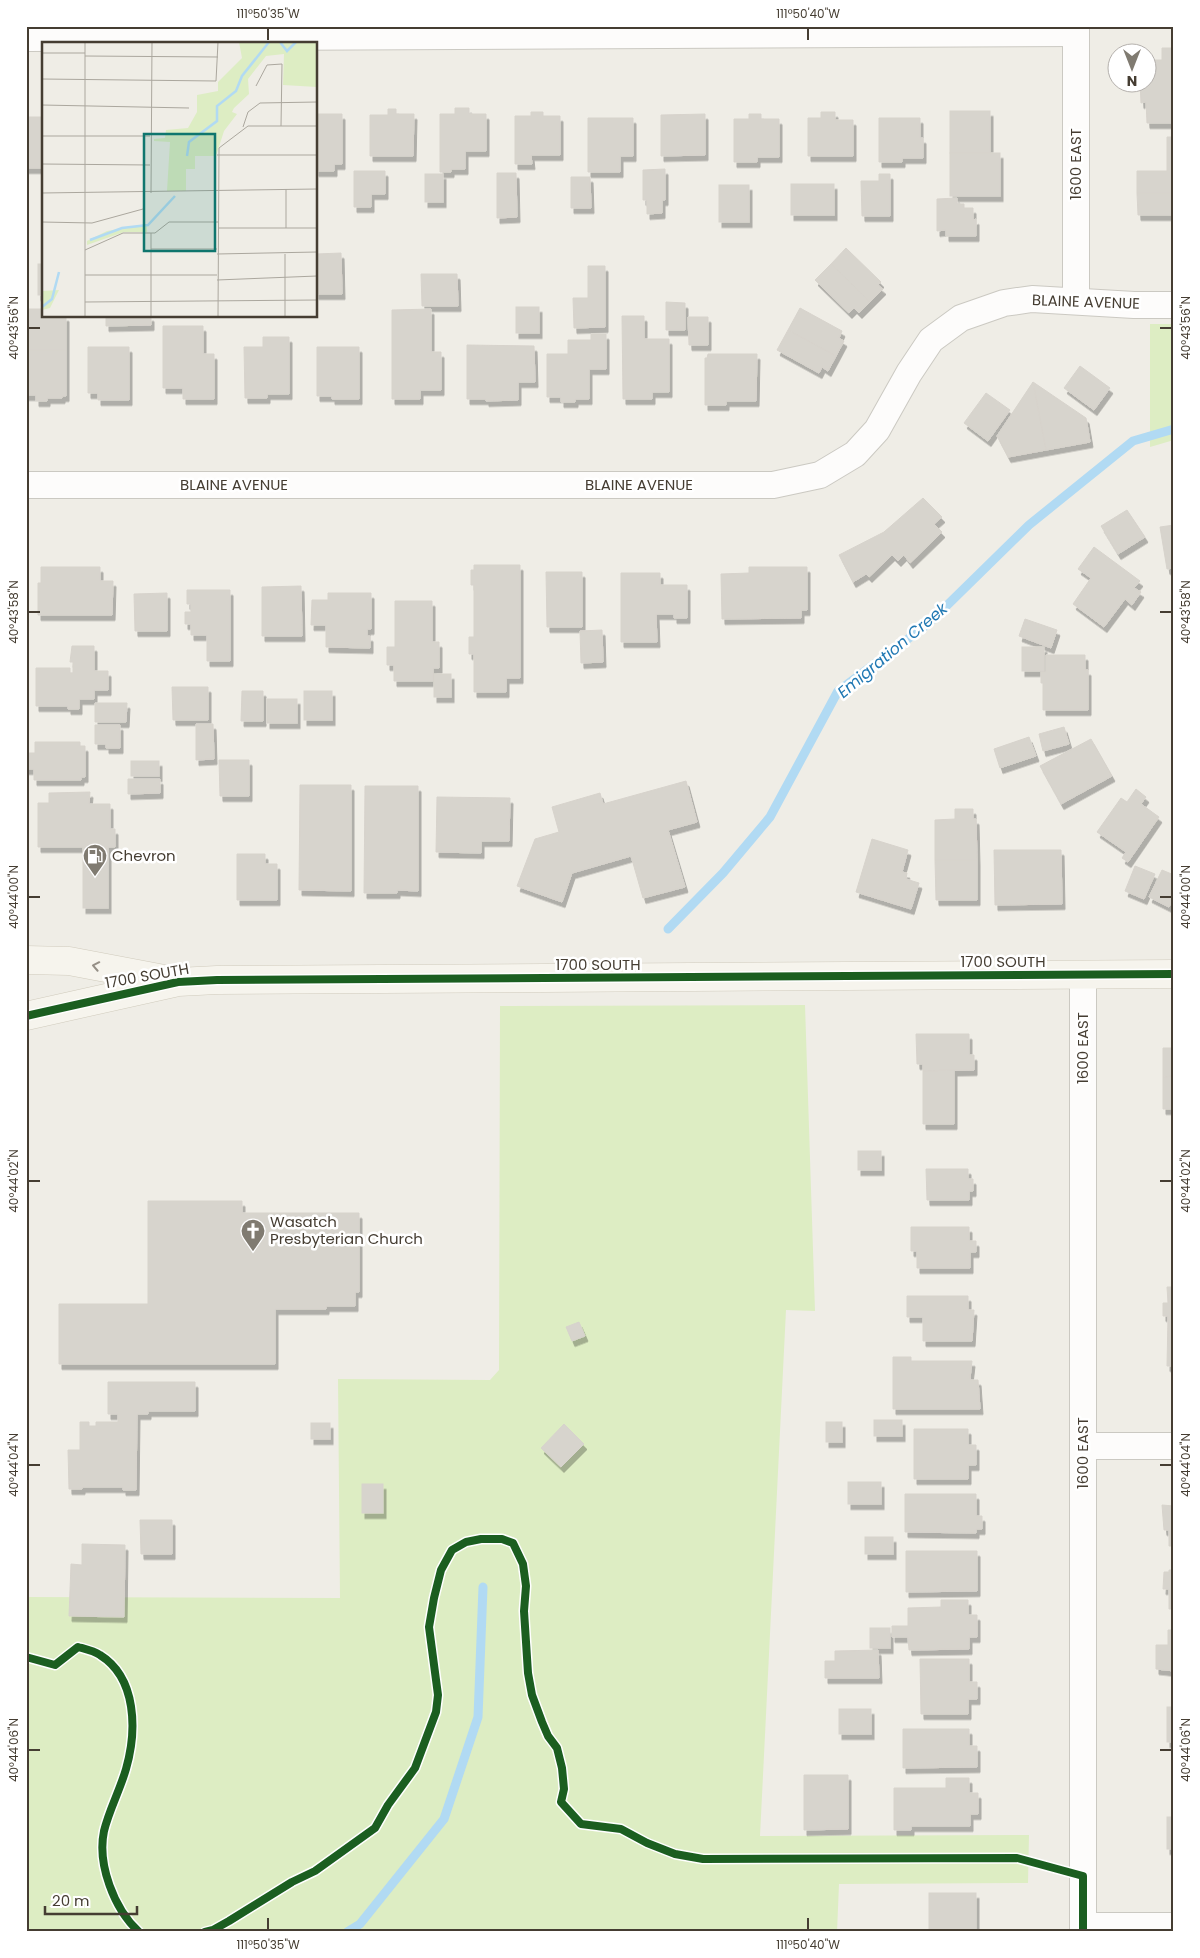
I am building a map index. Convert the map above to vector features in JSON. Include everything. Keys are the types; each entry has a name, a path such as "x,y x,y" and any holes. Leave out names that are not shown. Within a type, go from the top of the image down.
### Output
{"street":[{"path":"26,38 1076,30"},
{"name":"1600 EAST","path":"1076,30 1076,301"},
{"name":"BLAINE AVENUE","path":"26,485 773,485 820,475 855,454 877,430 909,373 931,340 961,318 1004,303 1032,299 1174,305"},
{"path":"26,960 70,961 178,982"},
{"name":"1700 SOUTH","path":"26,1016 178,982 227,980 1174,974"},
{"name":"1600 EAST","path":"1083,975 1083,1929"},
{"path":"1083,1446 1174,1446"},
{"path":"1083,1929 1174,1926"}],"green space":[{"path":"1150,324 1174,324 1174,440 1150,447"},
{"path":"805,1005 815,1311 786,1310 760,1836 1029,1835 1028,1883 839,1884 837,1932 26,1932 26,1597 340,1598 338,1379 490,1380 499,1370 500,1006"}],"building":[{"path":"1162,48 1174,48 1174,123 1147,123 1146,102 1141,103 1140,92 1158,92 1158,60 1162,60"},
{"path":"455,108 469,108 469,114 486,114 486,151 465,151 465,169 451,169 451,172 440,172 440,114 455,114"},
{"path":"388,109 396,109 396,114 414,114 413,156 370,156 370,115 388,115"},
{"path":"950,111 990,111 990,153 950,153"},
{"path":"531,112 543,112 543,116 560,116 560,155 531,155 532,164 515,164 515,116 531,116"},
{"path":"821,112 835,112 835,120 853,120 853,156 808,156 808,118 821,118"},
{"path":"318,114 342,114 342,164 334,164 334,171 318,171"},
{"path":"705,114 705,155 661,156 661,115"},
{"path":"749,114 761,114 761,119 779,119 779,157 757,157 757,162 734,162 734,119 749,119"},
{"path":"26,117 42,117 42,168 26,168"},
{"path":"588,118 633,118 633,156 620,156 620,172 588,172"},
{"path":"879,118 920,118 923,158 902,158 902,162 879,162"},
{"path":"1167,137 1174,137 1174,193 1137,193 1137,171 1167,171"},
{"path":"950,153 1000,153 1000,196 950,196"},
{"path":"665,169 665,200 662,200 662,213 647,214 647,200 643,200 643,170"},
{"path":"354,171 385,171 385,194 371,194 371,207 354,207"},
{"path":"497,173 516,173 517,217 497,218"},
{"path":"425,174 443,174 443,202 425,202"},
{"path":"879,174 890,174 890,216 862,216 861,181 879,181"},
{"path":"571,177 590,177 591,208 571,208"},
{"path":"791,184 834,184 834,215 791,215"},
{"path":"719,185 749,185 749,222 719,222"},
{"path":"1137,193 1174,193 1174,215 1138,215"},
{"path":"957,198 957,204 964,204 964,208 973,208 973,220 976,219 976,236 946,236 946,230 937,231 937,199"},
{"path":"846,248 881,282 878,285 883,289 870,302 831,264"},
{"path":"341,253 342,294 318,294 318,254"},
{"path":"38,264 42,264 42,295 38,295"},
{"path":"831,264 870,302 859,313 854,308 849,313 815,280"},
{"path":"588,266 605,266 605,327 574,328 573,298 588,298"},
{"path":"421,274 457,274 458,306 422,306"},
{"path":"666,302 685,303 685,330 666,330"},
{"path":"516,307 539,307 539,333 516,333"},
{"path":"800,308 842,331 839,338 844,341 836,356 788,330"},
{"path":"26,309 42,309 42,318 66,318 66,350 26,350"},
{"path":"431,309 431,352 441,352 441,390 420,390 420,399 392,399 392,310"},
{"path":"622,316 644,316 644,339 669,339 669,392 652,392 652,399 623,399"},
{"path":"688,317 708,317 708,345 689,345"},
{"path":"106,318 151,318 151,325 106,326"},
{"path":"163,326 203,326 203,354 214,354 214,399 183,399 183,388 163,388"},
{"path":"788,330 836,356 828,371 822,367 819,373 777,350"},
{"path":"591,334 606,334 606,369 589,369 589,399 561,402 561,397 547,397 547,354 568,354 568,340 591,340"},
{"path":"263,337 289,337 289,394 267,394 267,398 245,398 244,347 263,347"},
{"path":"467,345 534,346 535,382 518,382 518,400 486,401 486,399 467,399"},
{"path":"88,347 129,347 129,400 98,400 98,393 88,393"},
{"path":"317,347 359,347 359,399 332,399 332,396 317,396"},
{"path":"26,350 66,350 66,396 62,396 62,398 47,398 47,401 36,401 36,395 26,395"},
{"path":"708,354 757,354 756,401 726,401 726,405 705,405 705,358 707,358"},
{"path":"1080,366 1110,388 1094,410 1064,388"},
{"path":"1033,382 1086,418 1090,442 1046,450"},
{"path":"1033,382 1046,450 1008,457 997,436"},
{"path":"986,393 1010,410 988,441 964,423"},
{"path":"923,498 942,517 934,524 942,532 910,563 904,555 898,561 892,555 869,577 866,574 853,582 839,555 884,532"},
{"path":"1127,510 1145,537 1118,554 1101,526"},
{"path":"1174,525 1174,568 1167,569 1160,527"},
{"path":"1094,547 1140,581 1134,588 1141,592 1132,605 1125,599 1104,627 1073,604 1091,578 1078,569"},
{"path":"474,565 520,565 520,678 506,678 506,692 474,692 474,654 469,654 469,637 474,637 474,585 471,585 471,570 474,570"},
{"path":"41,567 100,567 100,581 113,581 112,615 38,615 38,583 41,583"},
{"path":"749,567 807,567 807,610 801,610 801,618 722,619 721,574 749,573"},
{"path":"546,572 582,572 582,627 547,627"},
{"path":"621,573 660,573 660,585 687,585 687,618 674,618 674,614 656,614 657,642 621,642"},
{"path":"301,586 302,636 262,636 262,587"},
{"path":"187,590 230,590 230,661 207,661 207,635 191,635 191,624 185,624 185,612 191,612 191,604 187,604"},
{"path":"167,593 167,631 135,631 134,594"},
{"path":"328,593 371,593 371,629 367,629 367,636 370,636 370,648 326,647 326,625 311,625 312,600 328,600"},
{"path":"395,601 432,601 432,642 439,642 439,668 433,668 433,681 394,681 394,665 387,665 387,647 395,647"},
{"path":"1025,619 1057,630 1051,648 1019,636"},
{"path":"602,630 603,662 581,663 580,631"},
{"path":"72,646 94,646 94,671 108,671 108,690 94,690 94,699 79,699 79,709 68,709 68,706 36,706 36,668 70,668 70,673 73,673 73,662 70,662"},
{"path":"1022,647 1044,647 1044,671 1022,671"},
{"path":"1046,655 1085,655 1085,670 1088,670 1088,710 1043,710 1041,672 1046,672"},
{"path":"434,674 451,674 451,697 434,697"},
{"path":"172,687 208,687 208,720 173,720"},
{"path":"242,691 263,691 263,721 241,721"},
{"path":"304,691 332,691 332,720 304,720"},
{"path":"267,699 297,699 297,723 267,723"},
{"path":"95,703 127,703 126,722 95,722"},
{"path":"196,724 213,724 214,759 196,760"},
{"path":"95,725 120,725 120,748 106,748 106,744 95,744"},
{"path":"1064,727 1069,744 1043,751 1039,734"},
{"path":"1029,737 1036,756 1000,768 994,749"},
{"path":"1091,739 1112,776 1061,804 1040,766"},
{"path":"35,742 80,742 80,746 85,746 85,777 81,777 81,780 34,780 34,769 26,769 26,753 35,753"},
{"path":"219,760 249,760 249,796 220,796"},
{"path":"131,761 159,761 159,776 131,776"},
{"path":"128,779 160,779 160,793 128,794"},
{"path":"686,781 697,822 668,830 685,887 643,898 631,856 572,873 562,902 517,886 535,839 559,832 552,807 600,793 603,804"},
{"path":"300,785 351,785 351,891 299,890"},
{"path":"365,786 418,786 418,891 397,890 397,893 364,893"},
{"path":"1136,789 1146,797 1141,804 1159,817 1128,862 1122,858 1126,852 1097,832 1121,798 1127,802"},
{"path":"90,792 89,804 110,804 110,829 115,829 115,847 38,847 38,803 49,803 49,793"},
{"path":"437,797 510,798 509,841 481,841 481,853 436,852"},
{"path":"955,809 973,809 973,819 976,819 977,860 935,860 935,820 955,819"},
{"path":"872,839 908,850 902,872 907,873 906,879 919,883 911,909 856,892"},
{"name":"Chevron","path":"83,847 108,847 108,908 83,908"},
{"path":"994,850 1061,850 1062,904 995,905"},
{"path":"237,854 265,854 265,864 277,864 277,900 237,900"},
{"path":"935,860 977,860 977,900 936,900"},
{"path":"1135,866 1155,874 1144,899 1125,891"},
{"path":"1162,870 1174,875 1174,897 1169,907 1149,897"},
{"path":"916,1034 969,1034 969,1055 974,1055 974,1070 923,1071 923,1064 917,1064"},
{"path":"1163,1048 1174,1048 1174,1076 1163,1077"},
{"path":"954,1070 954,1124 923,1124 923,1071"},
{"path":"1174,1076 1174,1109 1163,1109 1163,1077"},
{"path":"858,1151 881,1151 881,1170 858,1170"},
{"path":"926,1169 968,1169 968,1179 973,1179 973,1191 969,1191 969,1200 927,1200"},
{"name":"Wasatch Presbyterian Church","path":"148,1201 242,1201 242,1213 359,1213 359,1292 355,1292 355,1306 326,1306 326,1309 275,1309 275,1364 59,1364 59,1304 148,1304"},
{"path":"911,1227 969,1227 969,1241 976,1241 976,1252 970,1252 970,1268 917,1268 917,1251 911,1251"},
{"path":"1167,1287 1174,1287 1174,1366 1167,1366 1168,1316 1163,1316 1163,1303 1168,1303"},
{"path":"907,1296 968,1296 968,1310 974,1310 972,1341 923,1341 923,1317 907,1317"},
{"path":"579,1322 585,1336 572,1341 566,1327"},
{"path":"893,1357 911,1357 911,1361 972,1361 970,1378 971,1380 978,1380 980,1409 893,1409"},
{"path":"108,1382 195,1382 195,1411 148,1411 148,1414 137,1414 136,1490 123,1490 123,1487 82,1487 82,1489 69,1489 68,1450 80,1450 80,1422 89,1422 89,1426 96,1426 96,1422 118,1422 118,1414 108,1414"},
{"path":"874,1420 902,1420 902,1436 874,1436"},
{"path":"826,1422 842,1422 842,1442 826,1442"},
{"path":"311,1423 330,1423 330,1439 311,1439"},
{"path":"564,1424 584,1444 561,1467 541,1448"},
{"path":"914,1429 968,1429 968,1445 976,1445 976,1465 968,1465 968,1479 914,1479"},
{"path":"848,1482 881,1482 881,1504 848,1504"},
{"path":"362,1484 383,1484 383,1513 362,1513"},
{"path":"905,1494 976,1494 976,1516 982,1516 982,1529 976,1529 976,1533 905,1532"},
{"path":"1162,1505 1174,1506 1174,1546 1169,1546 1169,1530 1164,1530"},
{"path":"140,1520 172,1520 172,1554 141,1554"},
{"path":"865,1537 893,1537 893,1554 865,1554"},
{"path":"82,1544 125,1545 124,1617 69,1616 71,1564 82,1565"},
{"path":"906,1551 977,1551 977,1591 906,1592"},
{"path":"1169,1570 1174,1570 1174,1609 1169,1609 1169,1589 1163,1589 1164,1572 1169,1572"},
{"path":"941,1600 968,1600 968,1615 977,1615 977,1637 969,1637 969,1649 909,1650 908,1637 892,1637 892,1626 908,1626 908,1608 941,1607"},
{"path":"870,1628 890,1628 890,1648 870,1648"},
{"path":"1168,1630 1174,1630 1174,1671 1156,1669 1156,1645 1168,1645"},
{"path":"878,1650 879,1678 825,1678 825,1661 835,1661 835,1651"},
{"path":"920,1659 969,1659 969,1682 977,1682 977,1699 968,1699 968,1714 921,1714"},
{"path":"1167,1707 1174,1707 1174,1742 1167,1742"},
{"path":"839,1709 871,1709 871,1734 839,1734"},
{"path":"903,1729 969,1729 969,1746 977,1746 977,1767 903,1768"},
{"path":"804,1775 848,1775 848,1829 804,1830"},
{"path":"946,1778 969,1778 969,1793 978,1793 978,1814 970,1814 970,1826 911,1826 911,1830 894,1830 894,1788 946,1788"},
{"path":"1167,1817 1174,1817 1174,1849 1167,1849"},
{"path":"929,1893 976,1893 976,1932 929,1932"}],"waterway":[{"name":"Emigration Creek","path":"668,929 723,873 770,817 838,691 928,624 1029,525 1133,441 1174,429"},
{"name":"Emigration Creek","path":"347,1932 360,1924 444,1819 478,1717 483,1587"}],"cycle path":[{"path":"26,1016 178,982 217,980 1174,974"},
{"path":"205,1932 213,1930 292,1882 315,1871 375,1828 388,1805 415,1768 436,1712 438,1695 429,1627 441,1570 452,1550 466,1542 481,1539 502,1539 513,1543 523,1564 526,1586 524,1611 528,1673 532,1695 548,1736 557,1748 562,1768 564,1789 561,1802 581,1824 621,1829 647,1843 675,1854 703,1859 1017,1858 1083,1876 1083,1932"},
{"path":"26,1657 55,1665 78,1647 95,1652 112,1665 121,1677 127,1691 131,1706 132,1722 130,1754 124,1777 104,1831 102,1844 105,1871 115,1899 139,1932"}],"place":[{"name":"Chevron","path":"95,877"},
{"name":"Wasatch Presbyterian Church","path":"253,1252"}]}
